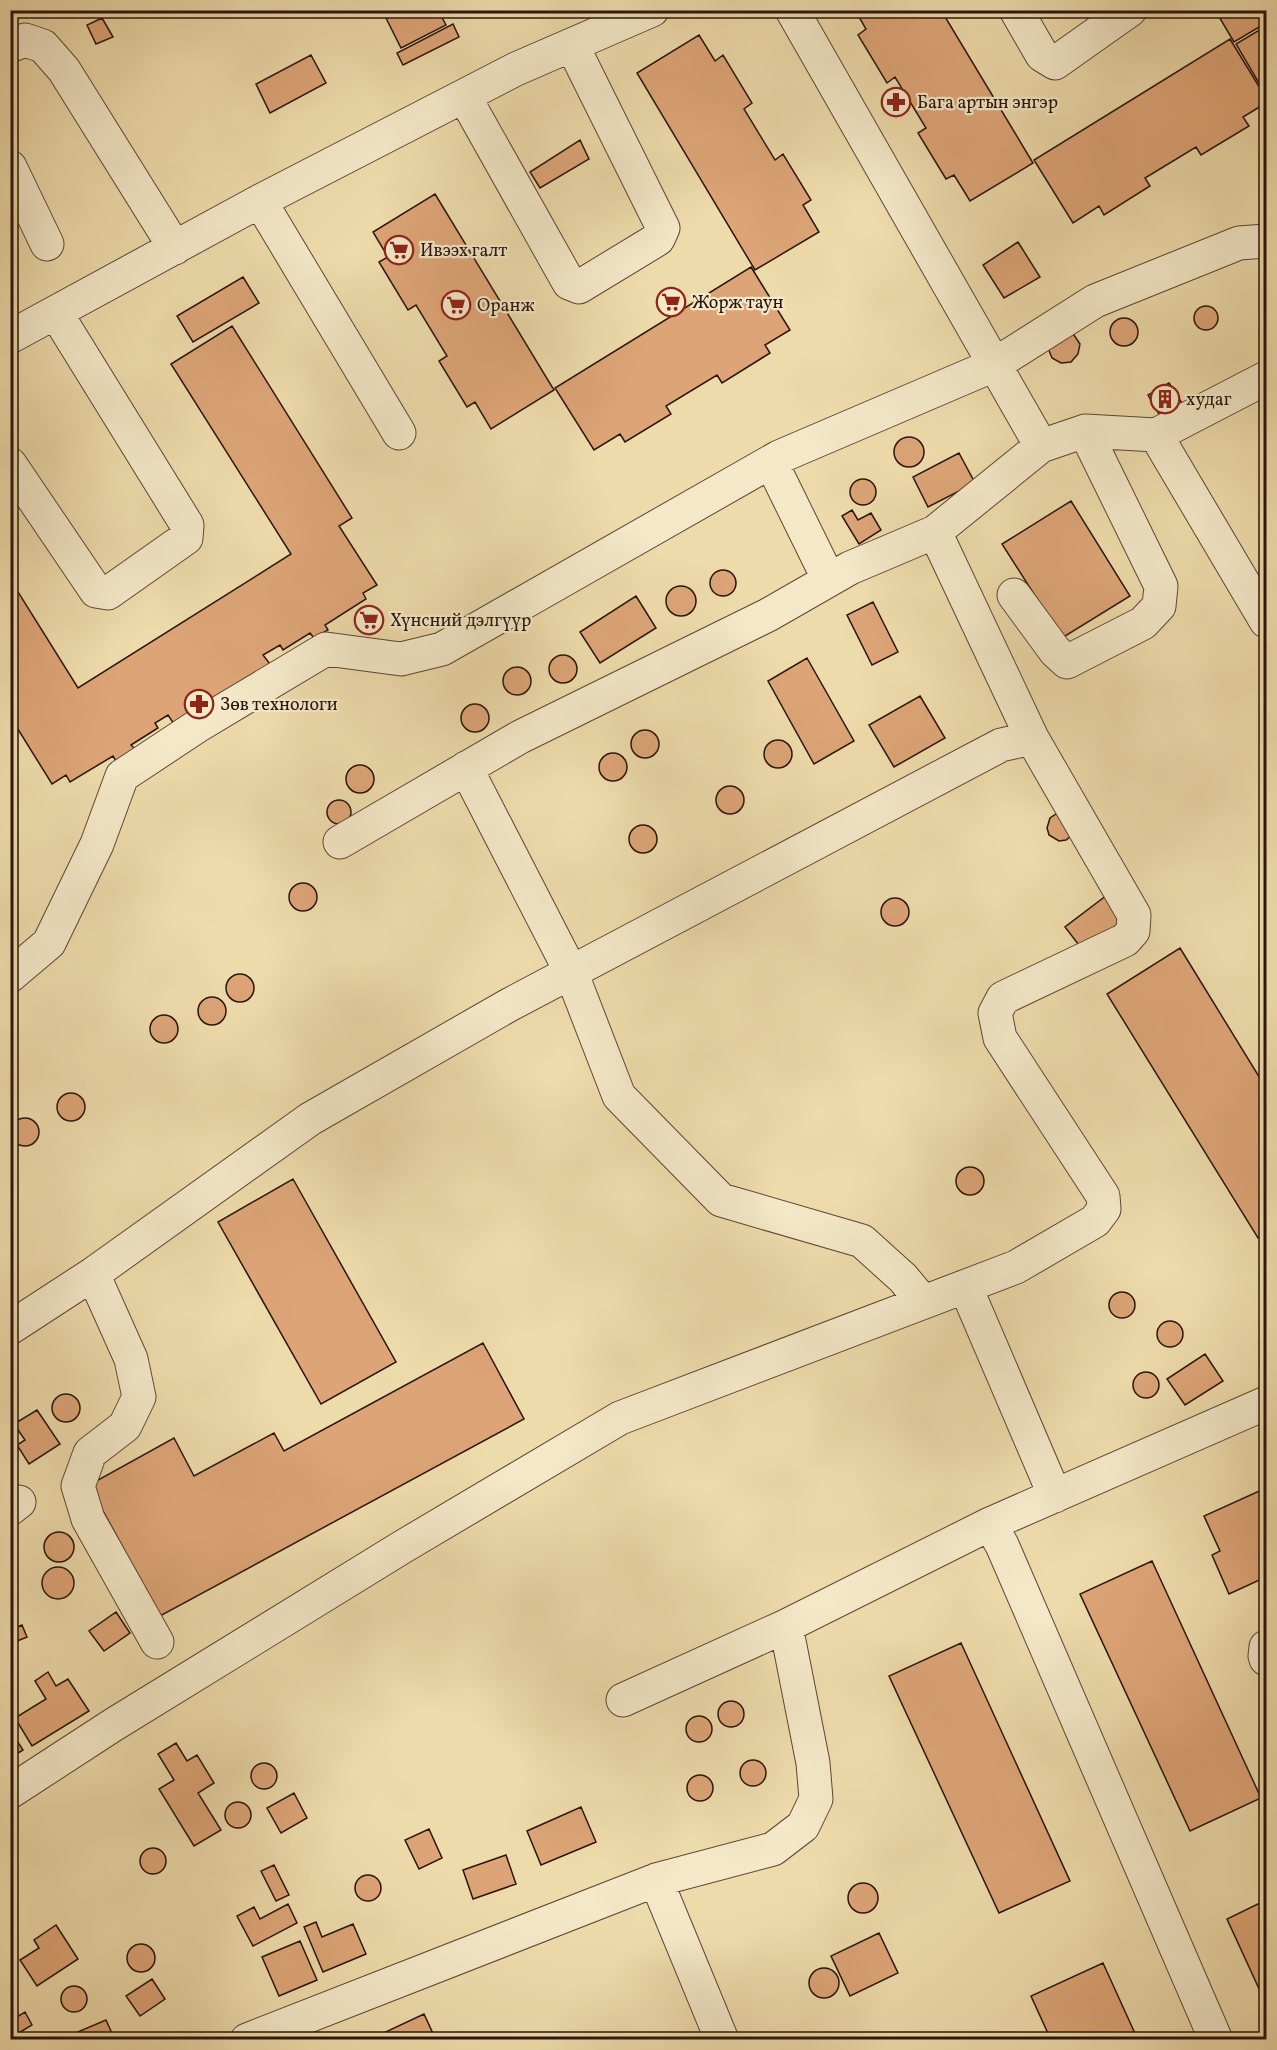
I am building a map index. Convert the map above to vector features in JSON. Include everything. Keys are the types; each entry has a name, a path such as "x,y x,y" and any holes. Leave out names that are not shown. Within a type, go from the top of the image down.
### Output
{"street":[{"path":"10,337 260,201 516,69 652,10"},
{"path":"792,10 1041,446"},
{"path":"1016,10 1042,55 1055,63 1130,10"},
{"path":"10,46 25,40 43,46 64,70 175,248"},
{"path":"464,96 569,283 579,287 658,239 663,228 572,45"},
{"path":"10,168 47,244"},
{"path":"260,201 399,433"},
{"path":"10,976 49,943 97,844 122,776 199,725 326,649 401,659 442,649 771,462 994,366 1095,301 1239,243 1266,241"},
{"path":"10,464 96,591 108,592 186,538 187,525 56,313"},
{"path":"340,842 520,737 768,615 850,568 935,532 1041,446 1084,431 1156,435 1266,378"},
{"path":"1014,595 1055,651 1067,662 1143,623 1159,606 1161,586 1084,431"},
{"path":"1156,435 1266,621"},
{"path":"771,462 829,580"},
{"path":"10,1792 113,1725 404,1546 620,1418 923,1302 966,1288 1016,1267 1095,1221 1104,1209 1103,1196 1000,1038 995,1013 1003,998 1125,940 1133,931 1134,915 1032,738 935,532"},
{"path":"10,1328 93,1274 310,1119 571,972 1001,745 1032,738"},
{"path":"466,768 571,972 619,1096 722,1200 862,1241 903,1278 923,1302"},
{"path":"93,1274 130,1359 139,1397 125,1426 90,1453 78,1485 88,1519 157,1642"},
{"path":"966,1288 1055,1496"},
{"path":"623,1701 786,1626 990,1524 1266,1403"},
{"path":"990,1524 1007,1556 1216,2040"},
{"path":"247,2040 656,1880 773,1849 803,1826 816,1799 813,1763 786,1626"},
{"path":"1266,1647 1266,1659"},
{"path":"656,1880 722,2040"}],"building":[{"path":"390,10 438,10 446,25 401,48 384,14"},
{"path":"855,10 941,10 1033,163 970,201 954,175 946,179 918,133 926,128 895,77 887,83 858,35 866,29"},
{"path":"1215,10 1266,10 1266,23 1234,42"},
{"path":"102,18 113,37 96,44 87,25"},
{"path":"453,24 459,37 403,65 397,53"},
{"path":"1266,26 1266,95 1236,44"},
{"path":"699,35 715,61 723,55 752,103 744,109 775,160 783,154 811,200 803,205 819,232 755,270 637,73"},
{"path":"1230,39 1266,98 1266,103 1243,117 1249,126 1201,155 1196,147 1145,178 1150,186 1104,215 1099,206 1073,223 1034,160"},
{"path":"311,55 326,83 270,113 256,84"},
{"path":"580,140 589,159 540,188 530,172"},
{"path":"435,194 554,390 491,429 475,402 467,407 439,361 447,356 416,305 408,310 379,262 388,257 373,232"},
{"path":"1018,242 1040,277 1004,298 983,265"},
{"path":"751,267 790,330 765,345 770,353 722,383 717,375 666,406 671,414 625,442 620,434 594,450 555,388"},
{"path":"243,277 259,303 193,342 177,316"},
{"path":"1206,306 1211,307 1217,313 1217,323 1211,329 1206,330 1201,329 1195,323 1194,318 1195,313 1201,307"},
{"path":"1124,318 1134,322 1138,332 1134,342 1124,346 1114,342 1110,332 1114,322"},
{"path":"232,326 352,518 339,526 377,585 363,593 366,599 325,625 328,630 314,638 310,633 283,650 280,645 263,655 270,664 174,724 168,715 155,723 158,728 131,745 135,749 116,761 113,756 70,782 66,775 52,784 16,726 10,729 10,579 78,688 291,554 171,364"},
{"path":"1069,332 1080,344 1078,354 1071,362 1061,363 1052,358 1048,348"},
{"name":"худаг","path":"1169,383 1182,403 1160,416 1148,395"},
{"path":"909,437 920,441 924,452 920,463 909,467 898,463 894,452 898,441"},
{"path":"959,453 975,483 928,507 913,477"},
{"path":"863,479 872,483 876,492 872,501 863,505 854,501 850,492 854,483"},
{"path":"1071,501 1130,596 1062,638 1002,544"},
{"path":"852,510 858,520 871,513 881,530 859,544 842,516"},
{"path":"723,570 732,574 736,583 732,592 723,596 714,592 710,583 714,574"},
{"path":"681,586 692,590 696,601 692,612 681,616 670,612 666,601 670,590"},
{"path":"636,596 656,628 600,663 580,632"},
{"path":"873,602 898,652 872,665 847,615"},
{"path":"563,655 573,659 577,669 573,679 563,683 553,679 549,669 553,659"},
{"path":"807,658 854,741 814,764 768,681"},
{"path":"517,667 527,671 531,681 527,691 517,695 507,691 503,681 507,671"},
{"path":"920,696 945,738 894,767 869,725"},
{"path":"475,704 485,708 489,718 485,728 475,732 465,728 461,718 465,708"},
{"path":"645,730 655,734 659,744 655,754 645,758 635,754 631,744 635,734"},
{"path":"778,740 788,744 792,754 788,764 778,768 768,764 764,754 768,744"},
{"path":"613,753 623,757 627,767 623,777 613,781 603,777 599,767 603,757"},
{"path":"360,765 370,769 374,779 370,789 360,793 350,789 346,779 350,769"},
{"path":"730,786 740,790 744,800 740,810 730,814 720,810 716,800 720,790"},
{"path":"339,800 344,801 350,807 350,817 344,823 339,824 334,823 328,817 327,812 328,807 334,801"},
{"path":"1059,812 1072,835 1066,840 1059,841 1049,835 1047,828 1050,818"},
{"path":"643,825 653,829 657,839 653,849 643,853 633,849 629,839 633,829"},
{"path":"303,883 313,887 317,897 313,907 303,911 293,907 289,897 293,887"},
{"path":"1111,892 1131,918 1085,953 1065,927"},
{"path":"895,898 905,902 909,912 905,922 895,926 885,922 881,912 885,902"},
{"path":"1180,948 1266,1088 1266,1232 1258,1238 1107,994"},
{"path":"240,974 250,978 254,988 250,998 240,1002 230,998 226,988 230,978"},
{"path":"212,997 222,1001 226,1011 222,1021 212,1025 202,1021 198,1011 202,1001"},
{"path":"164,1015 174,1019 178,1029 174,1039 164,1043 154,1039 150,1029 154,1019"},
{"path":"71,1093 81,1097 85,1107 81,1117 71,1121 61,1117 57,1107 61,1097"},
{"path":"25,1118 35,1122 39,1132 35,1142 25,1146 15,1142 11,1132 15,1122"},
{"path":"970,1167 980,1171 984,1181 980,1191 970,1195 960,1191 956,1181 960,1171"},
{"path":"293,1179 396,1362 321,1404 218,1222"},
{"path":"1122,1292 1131,1296 1135,1305 1131,1314 1122,1318 1113,1314 1109,1305 1113,1296"},
{"path":"1170,1321 1179,1325 1183,1334 1179,1343 1170,1347 1161,1343 1157,1334 1161,1325"},
{"path":"483,1343 524,1419 160,1616 89,1485 174,1438 194,1476 274,1433 284,1451"},
{"path":"1205,1354 1223,1381 1185,1405 1167,1379"},
{"path":"1146,1372 1155,1376 1159,1385 1155,1394 1146,1398 1137,1394 1133,1385 1137,1376"},
{"path":"66,1394 76,1398 80,1408 76,1418 66,1422 56,1418 52,1408 56,1398"},
{"path":"37,1410 60,1444 29,1464 17,1445 25,1440 14,1424"},
{"path":"1266,1488 1266,1577 1229,1594 1212,1555 1220,1551 1204,1516"},
{"path":"59,1532 70,1536 74,1547 70,1558 59,1562 48,1558 44,1547 48,1536"},
{"path":"1152,1561 1261,1798 1190,1831 1080,1594"},
{"path":"58,1567 69,1572 74,1583 69,1594 58,1599 47,1594 42,1583 47,1572"},
{"path":"116,1612 130,1633 104,1651 89,1631"},
{"path":"22,1625 27,1637 10,1644 10,1630"},
{"path":"961,1643 1070,1881 999,1913 889,1676"},
{"path":"48,1672 56,1686 68,1679 89,1711 32,1746 15,1718 46,1699 35,1681"},
{"path":"731,1701 740,1705 744,1714 740,1723 731,1727 722,1723 718,1714 722,1705"},
{"path":"699,1716 708,1720 712,1729 708,1738 699,1742 690,1738 686,1729 690,1720"},
{"path":"10,1730 23,1750 10,1758"},
{"path":"176,1743 187,1761 197,1755 214,1783 198,1793 221,1830 194,1846 159,1789 174,1780 158,1754"},
{"path":"753,1760 762,1764 766,1773 762,1782 753,1786 744,1782 740,1773 744,1764"},
{"path":"264,1763 273,1767 277,1776 273,1785 264,1789 255,1785 251,1776 255,1767"},
{"path":"700,1775 709,1779 713,1788 709,1797 700,1801 691,1797 687,1788 691,1779"},
{"path":"294,1793 307,1818 281,1833 267,1808"},
{"path":"238,1802 247,1806 251,1815 247,1824 238,1828 229,1824 225,1815 229,1806"},
{"path":"581,1807 596,1842 541,1865 527,1831"},
{"path":"429,1829 442,1858 419,1869 405,1840"},
{"path":"153,1848 162,1852 166,1861 162,1870 153,1874 144,1870 140,1861 144,1852"},
{"path":"506,1855 516,1884 473,1899 463,1870"},
{"path":"274,1865 289,1895 276,1901 261,1871"},
{"path":"368,1875 377,1879 381,1888 377,1897 368,1901 359,1897 355,1888 359,1879"},
{"path":"863,1883 874,1887 878,1898 874,1909 863,1913 852,1909 848,1898 852,1887"},
{"path":"1266,1900 1266,2004 1227,1919"},
{"path":"288,1904 297,1923 253,1946 237,1916 254,1907 260,1919"},
{"path":"316,1922 322,1937 353,1924 366,1954 323,1972 304,1927"},
{"path":"56,1925 78,1959 37,1986 20,1960 39,1948 34,1940"},
{"path":"879,1933 898,1973 850,1996 831,1956"},
{"path":"300,1941 317,1980 279,1996 262,1957"},
{"path":"141,1944 151,1948 155,1958 151,1968 141,1972 131,1968 127,1958 131,1948"},
{"path":"1103,1963 1138,2040 1051,2040 1031,1996"},
{"path":"824,1968 835,1972 839,1983 835,1994 824,1998 813,1994 809,1983 813,1972"},
{"path":"152,1979 165,1999 140,2016 126,1996"},
{"path":"74,1986 83,1990 87,1999 83,2008 74,2012 65,2008 61,1999 65,1990"},
{"path":"25,2012 32,2025 17,2034 10,2021"},
{"path":"424,2014 436,2040 376,2040 375,2037"},
{"path":"106,2020 115,2040 67,2040 66,2037"},
{"path":"10,2025 19,2040 10,2040"}],"place":[{"name":"Бага артын энгэр","path":"896,102"},
{"name":"Ивээх галт","path":"399,250"},
{"name":"Жорж таун","path":"671,302"},
{"name":"Оранж","path":"456,305"},
{"name":"худаг","path":"1165,399"},
{"name":"Хүнсний дэлгүүр","path":"369,620"},
{"name":"Зөв технологи","path":"199,704"}]}
